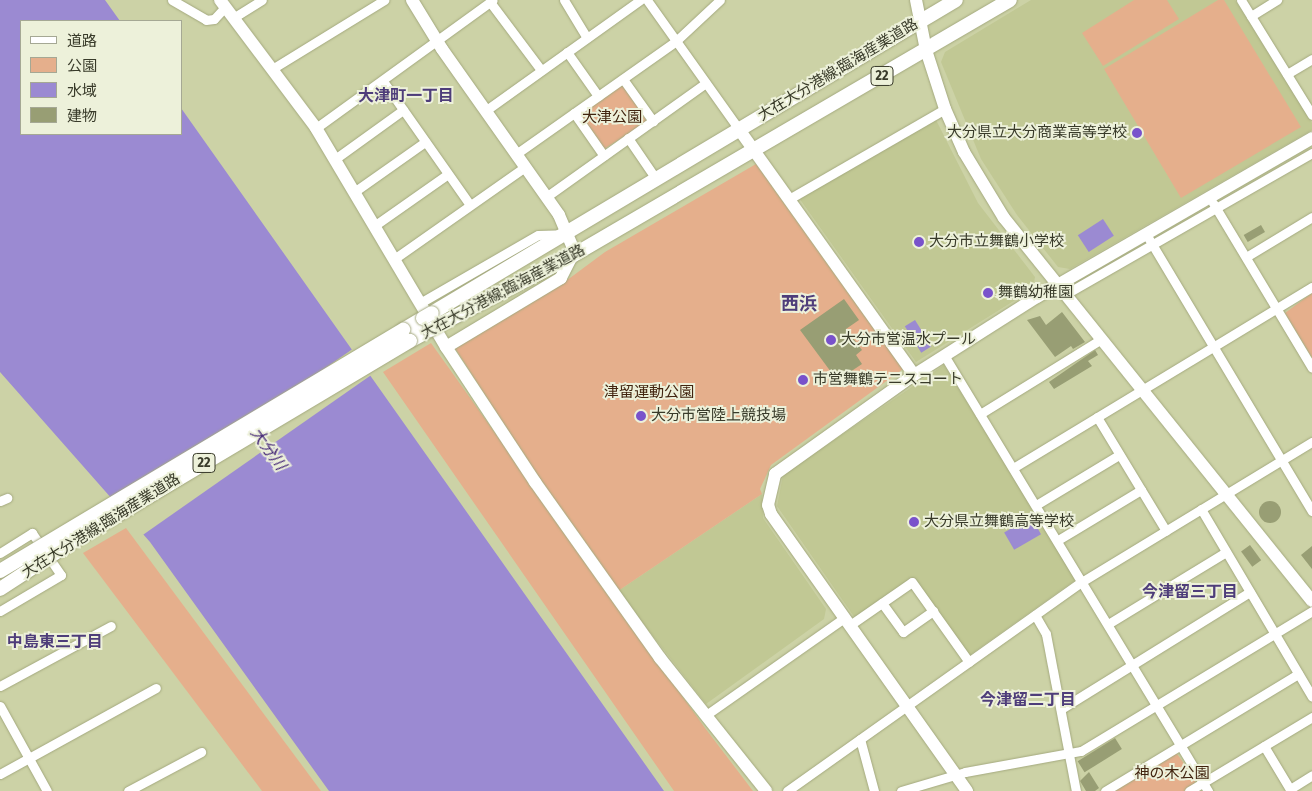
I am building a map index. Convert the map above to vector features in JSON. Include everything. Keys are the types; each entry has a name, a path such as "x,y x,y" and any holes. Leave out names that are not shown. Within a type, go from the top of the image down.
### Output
{"main road":[{"name":"大在大分港線;臨海産業道路","path":"0,572 431,322 738,128 956,0"},
{"name":"大在大分港線;臨海産業道路","path":"431,322 572,256 755,152 1010,0"},
{"name":"大在大分港線;臨海産業道路","path":"0,589 69,544 406,336"}],"street":[{"path":"172,0 206,20 214,19 226,8 262,0"},
{"path":"272,69 384,0"},
{"path":"412,0 438,43 546,197 568,235 572,256 561,278 446,347"},
{"path":"564,0 587,38"},
{"path":"485,111 640,0"},
{"path":"647,0 914,375"},
{"path":"516,154 676,41 720,0"},
{"path":"916,0 926,50 945,109 964,152 1004,218 1060,291 1312,601"},
{"path":"1241,0 1312,115"},
{"path":"1251,16 1278,0"},
{"path":"316,128 438,43 491,1 541,70"},
{"path":"226,8 316,128 446,347 614,595 766,791"},
{"path":"567,52 598,96"},
{"path":"1287,74 1312,59"},
{"path":"623,79 653,121"},
{"path":"383,82 470,206"},
{"path":"546,197 706,83"},
{"path":"789,199 945,109"},
{"path":"335,159 403,110"},
{"path":"574,113 604,156"},
{"path":"628,138 656,179"},
{"path":"1213,203 1312,138"},
{"path":"354,192 425,142"},
{"path":"967,791 771,514 768,506 774,476 779,468 944,355 1213,203 1312,153"},
{"path":"394,259 525,167"},
{"path":"374,226 448,174"},
{"path":"1213,203 1312,368"},
{"path":"1246,257 1312,218"},
{"path":"420,303 538,235 568,235"},
{"path":"1149,240 1312,511"},
{"path":"1014,468 1312,287"},
{"path":"980,414 1100,340"},
{"path":"944,355 1083,581 1208,791"},
{"path":"1097,418 1166,531"},
{"path":"787,791 1083,581 1312,442"},
{"path":"1036,505 1119,455"},
{"path":"1058,540 1141,490"},
{"path":"1201,509 1312,698"},
{"path":"0,553 32,533 61,575 0,612"},
{"path":"1108,624 1226,552"},
{"path":"706,715 847,621 882,602 912,582 969,662"},
{"path":"1061,709 1250,592"},
{"path":"882,602 903,632 933,611"},
{"path":"901,791 956,775 1081,751 1312,611"},
{"path":"1035,615 1046,634 1076,791"},
{"path":"0,686 110,626"},
{"path":"1105,791 1298,674"},
{"path":"0,774 156,688"},
{"path":"0,706 47,791"},
{"path":"1189,791 1312,717"},
{"path":"860,739 874,791"},
{"path":"1264,746 1291,790 1312,775"},
{"path":"128,791 201,752"}],"shaded area":[{"name":"大分県立大分商業高等学校","path":"1031,0 1235,0 1312,123 1312,130 1070,269 1058,267 1017,215 981,159 941,62 945,52"},
{"name":"大分市立舞鶴小学校","path":"935,118 978,203 1035,277 1033,289 916,362 799,198"},
{"name":"大分県立舞鶴高等学校","path":"944,365 1074,576 1074,581 970,655 912,578 855,618 777,506 783,475"},
{"path":"762,494 763,518 826,609 824,619 706,704 618,591"}],"green space":[{"path":"1134,0 1167,0 1179,19 1103,66 1082,33"},
{"path":"1218,0 1224,0 1301,127 1181,198 1104,69"},
{"name":"大津公園","path":"619,84 623,84 647,122 604,149 580,115"},
{"name":"津留運動公園","path":"756,164 903,369 771,465 760,489 762,494 618,591 528,463 455,348 570,278 605,252"},
{"path":"1312,293 1312,358 1285,313"},
{"path":"431,343 705,728 753,791 674,791 383,372"},
{"path":"126,528 321,791 262,791 83,553"},
{"name":"神の木公園","path":"1175,751 1195,779 1195,785 1184,791 1110,791"}],"water":[{"name":"大分川","path":"0,0 105,0 119,20 20,20 20,135 182,135 182,109 664,791 329,791 150,542 0,372"},
{"path":"1103,219 1114,236 1089,252 1078,235"},
{"path":"915,320 931,346 921,353 905,326"},
{"path":"1031,517 1041,534 1014,550 1004,532"}],"pier":[{"path":"354,348 372,374 136,540 117,514"}],"building":[{"path":"1261,225 1265,232 1248,242 1244,235"},
{"name":"大分市営温水プール","path":"844,299 859,320 846,329 862,350 856,355 862,364 844,376 831,372 800,330"},
{"path":"1062,312 1085,342 1073,349 1071,346 1055,357 1027,320 1040,316 1046,325"},
{"path":"1095,350 1098,355 1088,361 1092,366 1054,389 1049,382"},
{"path":"1270,501 1278,504 1281,512 1278,520 1270,523 1262,520 1259,512 1262,504"},
{"path":"1250,545 1261,560 1252,567 1241,551"},
{"path":"1312,546 1312,569 1301,555"},
{"path":"1115,738 1122,749 1085,772 1078,761"},
{"path":"1089,772 1099,788 1095,791 1086,791 1080,781"}],"place":[{"name":"大分県立大分商業高等学校","path":"1137,133"},
{"name":"大分市立舞鶴小学校","path":"919,242"},
{"name":"舞鶴幼稚園","path":"988,293"},
{"name":"大分市営温水プール","path":"831,340"},
{"name":"市営舞鶴テニスコート","path":"803,380"},
{"name":"大分市営陸上競技場","path":"641,416"},
{"name":"大分県立舞鶴高等学校","path":"914,522"}],"district":[{"name":"大津町一丁目","path":"406,96"},
{"name":"西浜","path":"799,304"},
{"name":"今津留三丁目","path":"1190,592"},
{"name":"中島東三丁目","path":"55,642"},
{"name":"今津留二丁目","path":"1028,700"}]}
